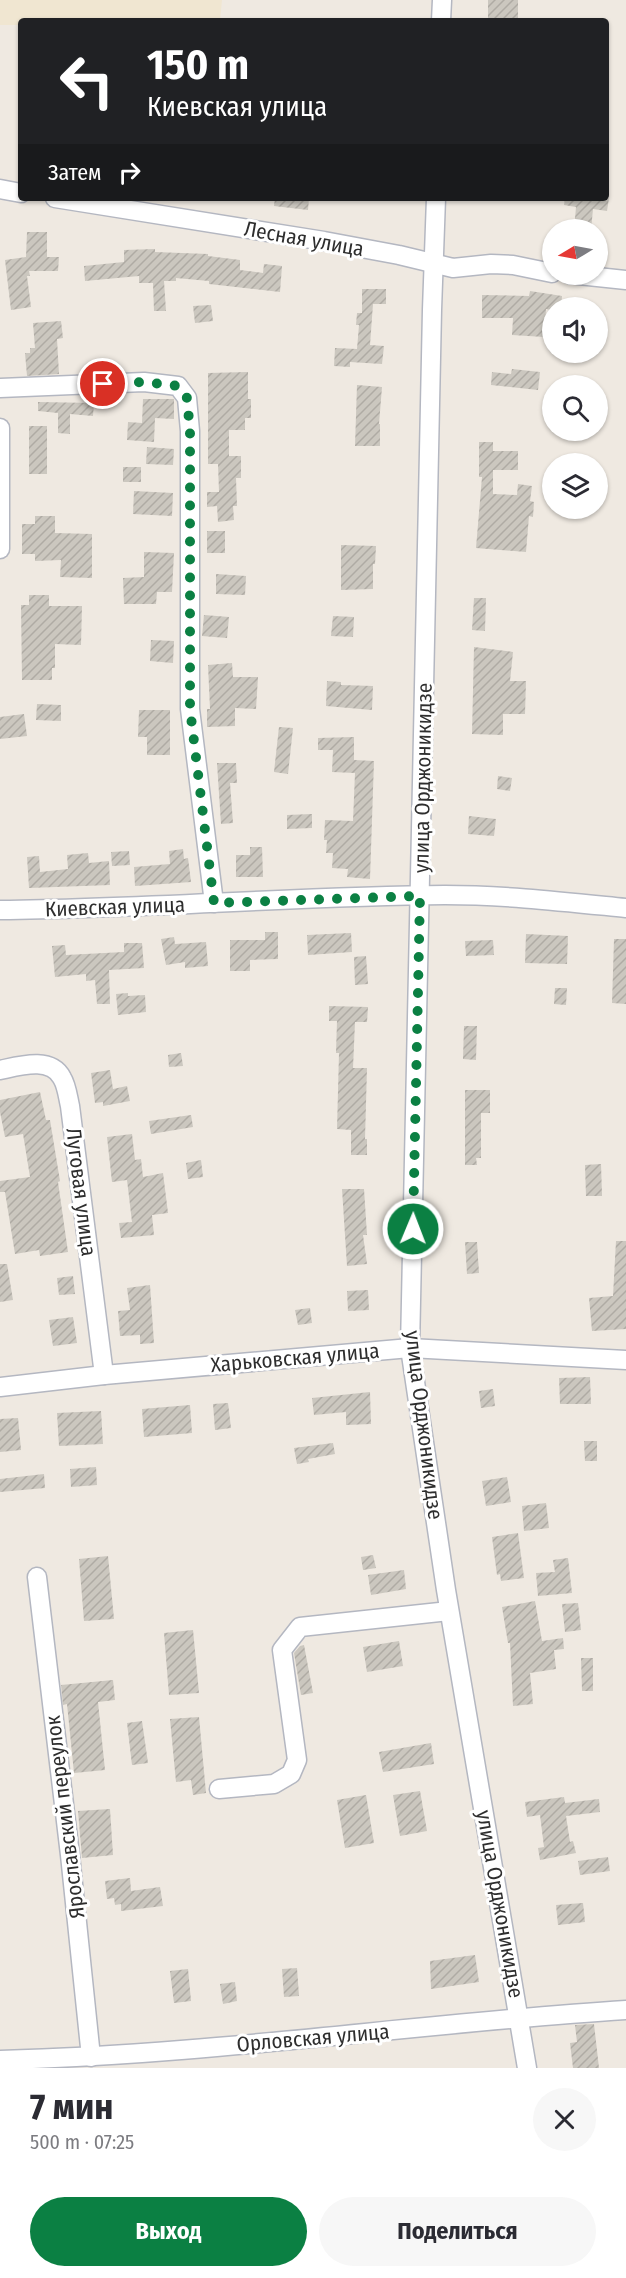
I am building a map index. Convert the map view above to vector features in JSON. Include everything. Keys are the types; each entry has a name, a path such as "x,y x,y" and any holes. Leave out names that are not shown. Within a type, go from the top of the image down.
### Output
{"street":[{"path":"441,18 442,0"},
{"path":"0,189 18,192"},
{"name":"Лесная улица","path":"74,201 324,241 453,268 491,264 513,265 542,271"},
{"name":"улица Орджоникидзе","path":"436,201 410,1348 449,1611 527,2068"},
{"path":"608,278 626,280"},
{"path":"0,388 144,382 178,386 187,398 190,431 190,709 214,903"},
{"path":"0,428 0,549"},
{"name":"Киевская улица","path":"0,910 92,909 420,896 483,896 626,908"},
{"name":"Луговая улица","path":"0,1070 41,1064 52,1067 62,1078 70,1106 104,1375"},
{"name":"Харьковская улица","path":"0,1387 104,1375 410,1348 626,1360"},
{"name":"Ярославский переулок","path":"37,1576 91,2057"},
{"path":"219,1789 274,1784 291,1774 297,1760 282,1650 300,1627 449,1611"},
{"name":"Орловская улица","path":"0,2060 91,2057 308,2040 519,2016 626,2010"}],"shaded area":[{"path":"0,0 222,0 220,18 18,18 18,25 0,25"}],"building":[{"path":"488,0 518,0 518,18 488,18"},
{"path":"275,201 309,201 308,210 274,206"},
{"path":"565,201 609,201 607,211 593,209 592,219 575,219 576,207 564,205"},
{"path":"27,232 47,232 47,257 59,257 58,271 29,271 30,276 27,276 31,307 11,310 5,260 26,257"},
{"path":"155,249 155,252 208,254 208,256 240,260 240,270 263,273 264,264 282,266 280,292 176,278 176,281 164,281 166,311 154,311 153,283 139,283 139,276 85,281 84,266 124,262 124,250"},
{"path":"362,289 386,289 386,304 373,304 370,345 384,346 382,364 350,362 350,367 334,366 335,348 357,349 359,325 356,325 357,313 362,313"},
{"path":"530,291 562,296 542,297 542,337 512,335 513,318 482,318 482,295 529,296"},
{"path":"211,305 213,321 195,323 193,306"},
{"path":"61,321 63,338 57,339 59,374 27,376 25,353 30,353 30,348 35,348 33,323"},
{"path":"512,369 540,372 538,390 491,385 492,372 511,374"},
{"path":"248,372 251,418 245,418 245,430 229,430 229,456 241,456 241,478 236,478 237,506 233,506 234,520 218,522 217,506 207,507 207,492 219,492 218,464 208,464 208,373"},
{"path":"357,385 382,387 380,446 355,446"},
{"path":"143,399 174,399 174,419 155,418 154,442 127,440 128,422 142,423"},
{"path":"38,402 94,403 93,416 70,414 70,434 58,433 58,413 38,411"},
{"path":"29,426 47,426 47,474 29,474"},
{"path":"479,442 493,442 493,451 518,451 518,470 493,470 493,494 517,495 518,484 532,486 530,501 534,502 533,517 529,516 526,552 476,548 482,477 479,477"},
{"path":"147,447 174,449 173,465 146,464"},
{"path":"123,467 141,467 141,482 123,482"},
{"path":"134,491 173,493 172,516 133,514"},
{"path":"35,516 55,516 55,533 92,534 92,578 60,577 61,560 35,561 35,554 22,554 22,524 35,524"},
{"path":"207,531 225,531 225,553 207,553"},
{"path":"341,545 376,546 373,589 341,590"},
{"path":"144,552 174,553 172,592 157,592 156,604 124,604 123,578 144,577"},
{"path":"216,574 246,576 245,595 216,594"},
{"path":"29,595 49,595 49,606 82,606 81,645 55,644 55,668 52,668 52,680 22,680 21,605 29,605"},
{"path":"474,598 486,598 485,631 472,630"},
{"path":"204,615 229,617 227,638 202,636"},
{"path":"333,616 354,617 353,637 331,636"},
{"path":"151,640 174,641 173,663 150,661"},
{"path":"474,647 513,652 510,681 526,681 525,714 503,714 503,735 472,734"},
{"path":"232,663 233,677 258,677 256,709 235,708 235,726 207,727 207,709 210,709 208,665"},
{"path":"327,681 341,682 341,685 373,686 372,710 326,706"},
{"path":"37,704 61,705 61,721 36,720"},
{"path":"139,710 170,710 170,755 147,755 147,737 138,737"},
{"path":"24,714 27,736 0,739 0,717"},
{"path":"279,727 293,728 288,774 274,772"},
{"path":"354,737 354,760 374,761 370,879 347,877 348,869 332,868 333,853 326,853 327,840 324,840 325,820 353,821 355,773 332,772 333,750 318,750 318,738"},
{"path":"217,763 236,763 237,783 230,783 233,823 221,824"},
{"path":"498,776 512,778 510,791 497,789"},
{"path":"312,814 312,828 287,829 287,815"},
{"path":"469,816 496,819 494,836 468,834"},
{"path":"250,847 262,847 263,877 236,877 236,855 250,855"},
{"path":"183,849 184,859 188,858 191,882 135,886 134,867 170,864 169,851"},
{"path":"129,851 130,865 112,866 111,852"},
{"path":"88,853 89,863 109,861 110,885 29,888 27,857 39,856 40,872 68,869 67,855"},
{"path":"265,932 278,932 278,959 250,960 250,971 230,971 230,940 265,940"},
{"path":"351,933 352,952 308,955 307,935"},
{"path":"526,934 568,936 567,964 525,963"},
{"path":"174,937 175,944 206,942 208,966 185,968 185,962 166,965 161,939"},
{"path":"614,939 626,939 626,1004 612,1003"},
{"path":"493,940 494,955 466,956 465,941"},
{"path":"124,943 142,943 144,968 109,970 110,1004 97,1004 95,980 86,981 86,974 55,977 52,946 65,945 66,955 124,952"},
{"path":"366,956 368,984 355,985 354,957"},
{"path":"555,988 567,988 566,1005 554,1004"},
{"path":"128,993 128,996 145,995 146,1012 118,1015 116,994"},
{"path":"329,1006 368,1007 367,1022 355,1022 353,1068 367,1068 365,1139 367,1139 367,1155 351,1155 351,1130 337,1129 339,1053 336,1053 337,1021 329,1021"},
{"path":"464,1026 477,1026 476,1060 463,1059"},
{"path":"181,1053 183,1066 169,1067 168,1055"},
{"path":"110,1070 113,1089 127,1086 130,1101 103,1106 103,1102 95,1103 91,1073"},
{"path":"465,1090 490,1090 490,1113 481,1113 481,1158 476,1158 477,1165 465,1165"},
{"path":"40,1092 46,1120 50,1120 68,1252 40,1256 39,1250 15,1254 5,1192 0,1192 0,1181 30,1177 23,1134 5,1137 0,1100"},
{"path":"191,1115 193,1127 151,1134 149,1121"},
{"path":"132,1134 135,1160 141,1159 143,1177 163,1173 168,1213 152,1215 154,1235 121,1238 119,1223 132,1222 127,1180 112,1182 107,1137"},
{"path":"201,1160 203,1177 188,1179 186,1163"},
{"path":"601,1164 602,1196 586,1196 585,1165"},
{"path":"342,1189 364,1189 367,1235 363,1235 367,1264 347,1266"},
{"path":"616,1241 626,1241 626,1329 592,1331 589,1298 613,1296"},
{"path":"465,1242 477,1242 479,1273 467,1274"},
{"path":"0,1264 7,1264 13,1300 0,1302"},
{"path":"73,1276 75,1294 59,1295 57,1278"},
{"path":"150,1285 154,1343 140,1344 140,1335 120,1336 118,1311 130,1310 127,1288"},
{"path":"368,1290 369,1310 348,1311 347,1291"},
{"path":"310,1308 312,1323 298,1325 295,1310"},
{"path":"73,1317 77,1343 53,1346 49,1320"},
{"path":"590,1377 591,1404 560,1404 559,1378"},
{"path":"493,1389 495,1406 481,1408 479,1391"},
{"path":"370,1392 371,1424 346,1425 346,1412 314,1415 312,1398"},
{"path":"228,1403 231,1428 215,1430 213,1404"},
{"path":"190,1405 192,1433 144,1437 142,1409"},
{"path":"101,1411 103,1444 59,1446 57,1413"},
{"path":"18,1418 21,1450 0,1452 0,1419"},
{"path":"584,1441 597,1441 597,1461 585,1461"},
{"path":"333,1443 335,1454 308,1459 309,1462 297,1464 294,1448"},
{"path":"96,1467 97,1485 71,1487 70,1469"},
{"path":"44,1474 45,1488 0,1492 0,1479"},
{"path":"507,1477 511,1502 486,1506 482,1481"},
{"path":"546,1503 549,1528 524,1531 522,1506"},
{"path":"518,1533 524,1578 501,1581 500,1574 497,1575 492,1537"},
{"path":"373,1555 376,1568 363,1570 361,1557"},
{"path":"108,1556 114,1619 84,1621 79,1559"},
{"path":"568,1558 572,1593 538,1596 536,1573 555,1572 553,1560"},
{"path":"404,1570 406,1589 371,1595 368,1575"},
{"path":"535,1601 542,1641 563,1638 564,1649 554,1650 556,1669 530,1673 533,1704 513,1706 510,1643 508,1643 502,1607"},
{"path":"578,1603 581,1630 565,1632 562,1604"},
{"path":"193,1630 199,1693 169,1695 164,1633"},
{"path":"399,1641 403,1666 367,1672 363,1647"},
{"path":"304,1645 313,1693 301,1695 294,1653"},
{"path":"581,1658 593,1658 593,1691 582,1691"},
{"path":"113,1680 115,1700 98,1702 105,1770 74,1773 67,1704 63,1705 61,1685"},
{"path":"199,1717 206,1793 193,1795 191,1780 176,1782 170,1719"},
{"path":"142,1721 148,1763 132,1765 127,1723"},
{"path":"431,1743 434,1764 383,1772 379,1752"},
{"path":"420,1791 427,1831 400,1836 393,1795"},
{"path":"366,1795 374,1843 345,1848 337,1800"},
{"path":"564,1797 565,1803 599,1799 600,1812 566,1816 570,1842 573,1841 576,1853 540,1860 538,1848 544,1847 540,1815 527,1817 525,1802"},
{"path":"110,1809 113,1855 82,1858 78,1811"},
{"path":"608,1857 610,1871 580,1875 578,1861"},
{"path":"130,1878 131,1891 160,1887 163,1906 121,1911 121,1904 115,1905 114,1898 107,1899 105,1881"},
{"path":"583,1903 585,1922 558,1925 556,1905"},
{"path":"475,1955 479,1982 431,1989 430,1961"},
{"path":"297,1968 299,1996 284,1997 282,1969"},
{"path":"188,1969 191,2001 174,2003 170,1971"},
{"path":"235,1982 237,2001 223,2004 220,1984"},
{"path":"594,2024 599,2068 573,2068 570,2043 577,2042 575,2025"}],"route":[{"path":"103,384 144,382 178,386 187,398 190,431 190,709 194,756 214,903 420,896 413,1229"}]}
